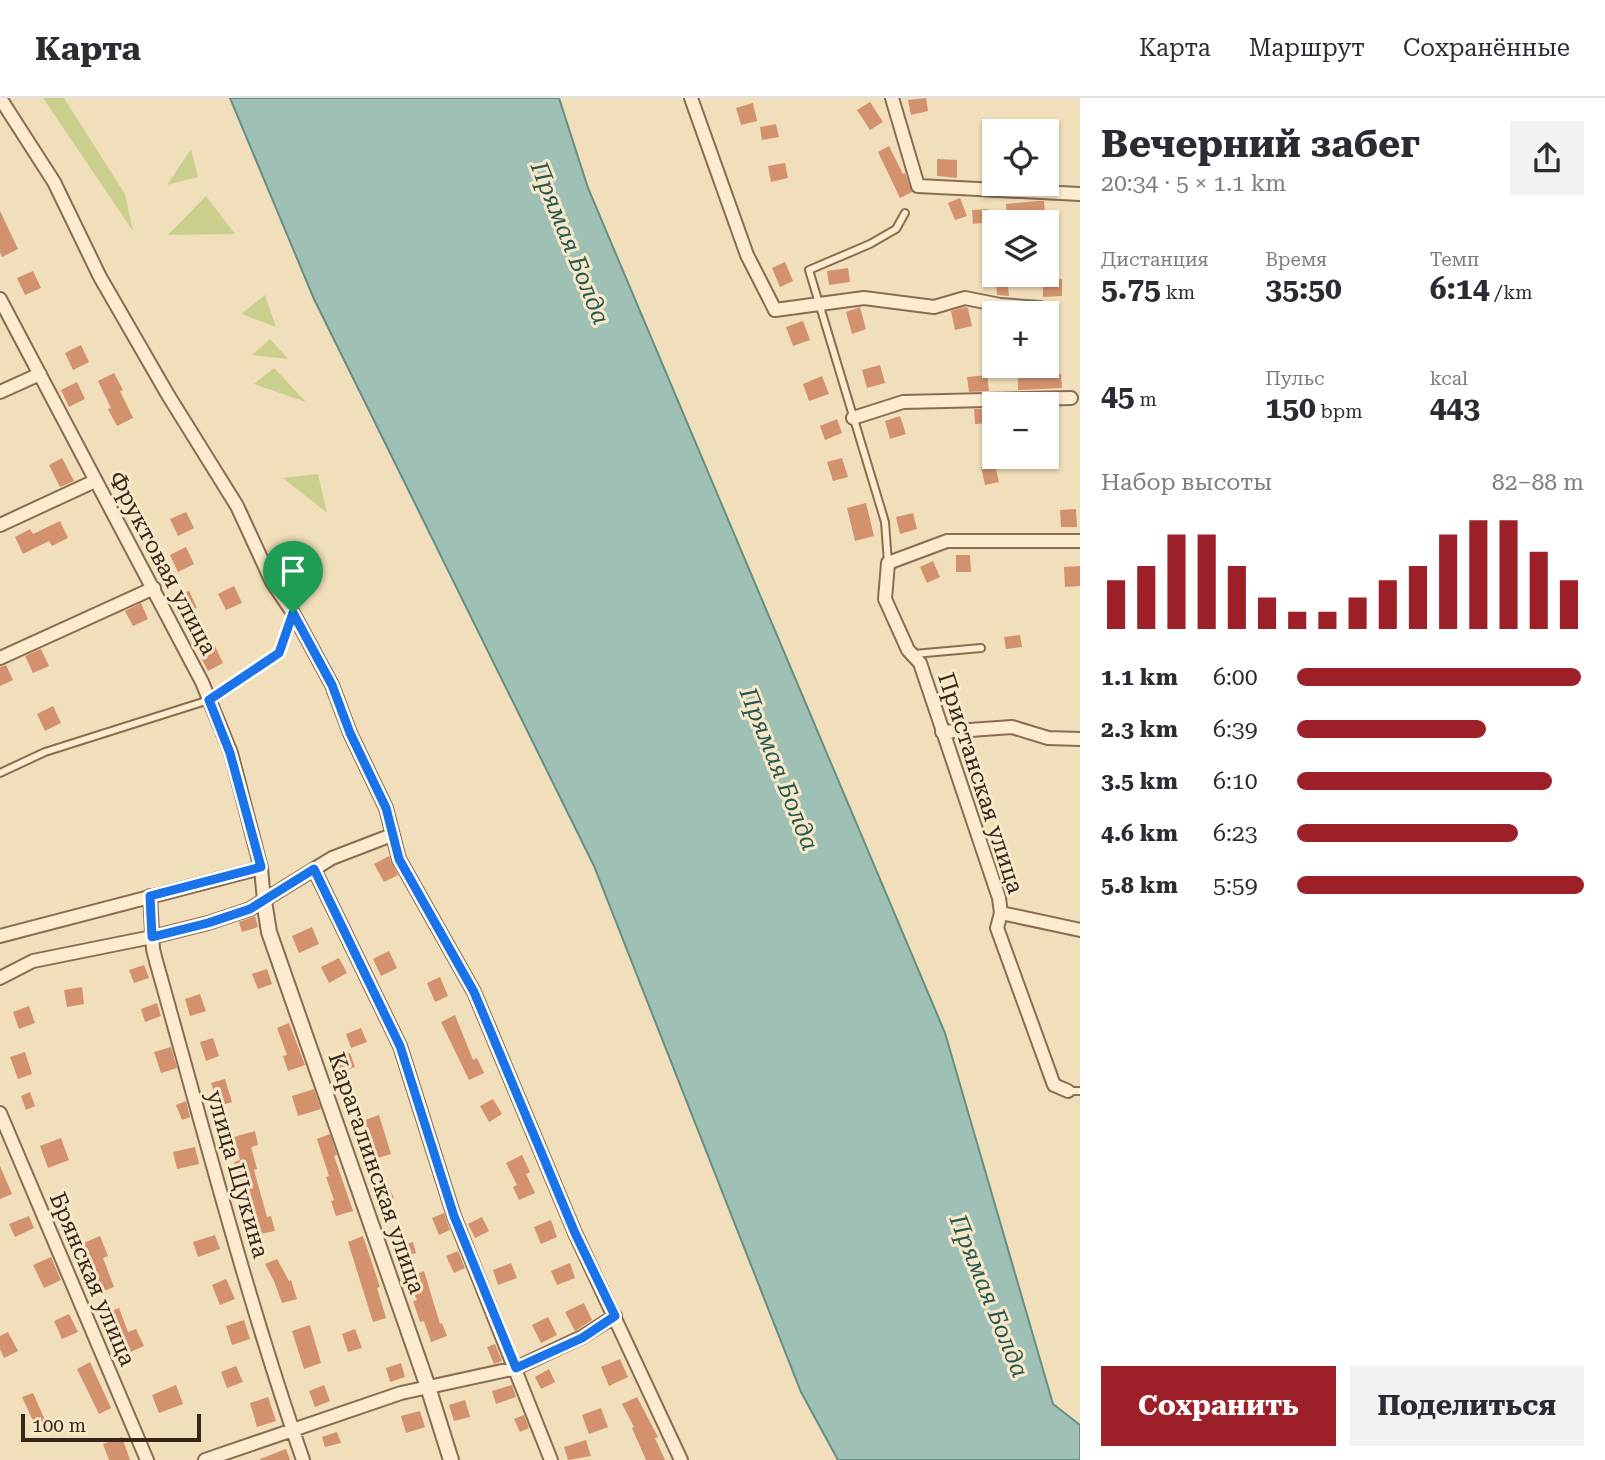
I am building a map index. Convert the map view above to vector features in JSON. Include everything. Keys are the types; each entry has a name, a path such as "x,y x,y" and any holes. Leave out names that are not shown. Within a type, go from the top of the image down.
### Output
{"street":[{"path":"0,98 54,182 100,277 168,395 237,506 272,582 293,613 332,685 350,733 386,808 399,859 474,992 575,1233 681,1460"},
{"path":"691,98 747,255 775,310 864,298 934,307 965,298 982,301"},
{"path":"892,98 918,186 1080,194"},
{"name":"Фруктовая улица","path":"0,299 154,588 209,700 230,753 261,867 264,901"},
{"path":"0,392 40,374"},
{"path":"853,418 904,402 1070,398"},
{"path":"0,525 95,481"},
{"path":"887,563 947,541 1080,541"},
{"name":"Пристанская улица","path":"887,563 885,599 912,654 920,663 999,898 1001,914 997,928 1054,1085 1074,1091"},
{"path":"0,658 154,588"},
{"path":"942,732 1012,727 1048,738 1080,740"},
{"path":"0,978 33,961 152,937 250,909 332,858 392,835"},
{"path":"0,936 261,867"},
{"path":"314,869 400,1046 454,1216 551,1460"},
{"name":"улица Щукина","path":"150,896 156,961 230,1224 303,1460"},
{"name":"Карагалинская улица","path":"264,901 269,932 428,1387 450,1460"},
{"path":"1001,914 1080,930"},
{"name":"Брянская улица","path":"0,1114 148,1460"},
{"path":"205,1460 401,1393 516,1368 582,1338 615,1316"}],"lane":[{"path":"887,563 885,522 809,270 870,244 896,229 905,213"},
{"path":"0,773 45,752 209,700 279,653 293,613"},
{"path":"912,654 981,648"}],"green space":[{"path":"43,98 64,98 125,194 133,231"},
{"path":"191,149 198,177 167,185"},
{"path":"206,196 235,234 168,235"},
{"path":"265,295 276,327 241,314"},
{"path":"270,339 288,359 252,355"},
{"path":"274,368 306,402 254,384"},
{"path":"318,474 327,513 283,478"}],"water":[{"name":"Прямая Болда","path":"230,98 559,98 588,188 945,1033 1053,1404 1080,1425 1080,1460 838,1460 801,1392 594,866 314,299"}],"building":[{"path":"926,98 928,111 911,115 908,100"},
{"path":"870,102 883,122 870,130 857,110"},
{"path":"753,103 757,121 741,125 736,108"},
{"path":"776,124 779,137 762,140 760,127"},
{"path":"889,146 903,174 905,173 912,192 900,198 878,152"},
{"path":"937,159 957,160 957,178 937,176"},
{"path":"785,163 788,178 771,182 768,166"},
{"path":"960,198 967,216 955,220 948,203"},
{"path":"1044,201 1045,210 1006,210 1006,204"},
{"path":"988,209 982,210 982,223 973,224 972,210"},
{"path":"0,211 18,249 2,257 0,252"},
{"path":"785,262 793,281 780,287 772,268"},
{"path":"848,268 850,282 829,285 827,271"},
{"path":"33,271 41,288 25,295 17,278"},
{"path":"1059,279 1062,279 1062,296 1043,297 1043,287 1059,287"},
{"path":"996,287 1008,287 1009,296 997,295"},
{"path":"860,307 866,329 852,334 846,312"},
{"path":"968,308 972,326 955,330 951,311"},
{"path":"803,321 810,340 793,346 786,327"},
{"path":"81,345 89,362 73,370 65,353"},
{"path":"880,365 885,383 867,388 862,370"},
{"path":"114,373 133,418 117,426 98,381"},
{"path":"1059,374 1062,388 1018,390 1018,378 1059,378"},
{"path":"822,376 829,394 809,401 803,384"},
{"path":"982,376 982,378 987,378 989,391 969,392 967,377"},
{"path":"77,382 85,399 69,407 61,390"},
{"path":"974,409 982,409 982,424 975,424"},
{"path":"900,416 906,434 890,439 885,421"},
{"path":"837,419 842,433 825,440 820,426"},
{"path":"62,458 74,481 60,487 49,465"},
{"path":"842,458 848,477 833,481 827,462"},
{"path":"981,467 996,469 999,482 985,485"},
{"path":"866,503 874,536 855,541 847,508"},
{"path":"1076,509 1077,527 1061,527 1060,510"},
{"path":"186,512 194,528 178,536 170,519"},
{"path":"913,513 917,529 900,534 896,517"},
{"path":"60,521 68,538 52,546 49,541 23,554 15,537 30,529 33,534"},
{"path":"186,547 194,564 178,572 170,555"},
{"path":"956,555 970,555 971,572 956,572"},
{"path":"933,561 940,577 927,583 920,567"},
{"path":"1080,566 1080,586 1065,587 1064,567"},
{"path":"234,586 242,603 226,610 218,594"},
{"path":"189,591 197,608 181,615 173,598"},
{"path":"141,603 148,619 133,626 125,611"},
{"path":"1020,635 1022,647 1006,649 1004,637"},
{"path":"215,646 223,663 208,671 199,654"},
{"path":"41,649 49,666 33,673 25,656"},
{"path":"6,665 13,680 0,686 0,667"},
{"path":"53,706 61,723 45,731 37,714"},
{"path":"389,856 398,875 384,882 374,864"},
{"path":"255,916 258,927 242,932 239,922"},
{"path":"312,927 319,944 299,953 292,936"},
{"path":"389,951 397,968 381,976 373,959"},
{"path":"339,958 347,973 329,983 321,967"},
{"path":"144,965 149,978 134,983 129,970"},
{"path":"267,969 272,984 258,989 252,974"},
{"path":"440,977 448,996 435,1002 427,983"},
{"path":"82,987 84,1004 67,1007 64,990"},
{"path":"200,994 206,1011 190,1016 185,999"},
{"path":"157,1003 161,1016 145,1022 141,1009"},
{"path":"29,1006 35,1023 19,1029 13,1012"},
{"path":"455,1015 473,1060 477,1058 484,1073 469,1080 441,1022"},
{"path":"289,1023 305,1065 288,1071 283,1056 287,1055 277,1028"},
{"path":"361,1028 367,1042 351,1048 346,1034"},
{"path":"213,1038 219,1056 206,1061 200,1042"},
{"path":"171,1047 177,1068 161,1073 154,1052"},
{"path":"25,1052 32,1074 18,1079 10,1057"},
{"path":"350,1053 355,1067 341,1072 336,1058"},
{"path":"225,1079 232,1102 219,1106 211,1083"},
{"path":"314,1089 321,1109 298,1116 292,1096"},
{"path":"30,1092 35,1106 26,1110 21,1096"},
{"path":"493,1099 502,1114 489,1122 480,1106"},
{"path":"186,1101 190,1117 182,1120 176,1105"},
{"path":"379,1115 391,1154 370,1160 360,1122"},
{"path":"255,1131 258,1145 251,1147 257,1169 254,1170 267,1217 271,1216 275,1231 260,1234 253,1204 248,1205 234,1162 240,1160 234,1137"},
{"path":"330,1134 337,1155 334,1156 353,1211 336,1216 326,1177 329,1176 317,1139"},
{"path":"61,1138 69,1160 48,1168 40,1146"},
{"path":"195,1147 199,1164 177,1169 173,1152"},
{"path":"522,1155 530,1172 526,1174 535,1193 519,1200 513,1187 517,1185 506,1163"},
{"path":"0,1166 12,1194 0,1199"},
{"path":"387,1183 394,1198 378,1205 371,1189"},
{"path":"444,1213 450,1230 439,1235 432,1218"},
{"path":"29,1216 34,1228 15,1237 9,1224"},
{"path":"482,1217 489,1231 475,1238 468,1224"},
{"path":"551,1220 557,1237 541,1244 534,1227"},
{"path":"215,1235 220,1249 198,1257 193,1242"},
{"path":"100,1236 108,1256 103,1258 114,1287 101,1292 90,1263 87,1265 79,1245"},
{"path":"363,1236 380,1287 377,1288 386,1318 373,1322 348,1242"},
{"path":"413,1242 416,1253 400,1258 397,1247"},
{"path":"458,1251 465,1268 454,1273 446,1256"},
{"path":"51,1257 61,1280 44,1288 33,1265"},
{"path":"277,1259 289,1281 291,1280 297,1299 282,1303 265,1264"},
{"path":"511,1263 517,1278 498,1285 493,1270"},
{"path":"570,1263 575,1278 557,1285 551,1271"},
{"path":"424,1271 440,1324 442,1323 447,1336 431,1342 424,1321 420,1322 413,1301 417,1300 407,1278"},
{"path":"226,1279 235,1299 220,1305 212,1285"},
{"path":"584,1303 592,1320 575,1331 565,1312"},
{"path":"119,1308 128,1332 136,1329 144,1346 126,1354 106,1313"},
{"path":"69,1314 78,1332 62,1339 54,1321"},
{"path":"548,1317 557,1335 541,1343 532,1325"},
{"path":"244,1320 250,1339 232,1345 226,1326"},
{"path":"310,1325 321,1363 304,1369 292,1331"},
{"path":"355,1329 362,1348 348,1352 342,1334"},
{"path":"8,1332 18,1351 4,1358 0,1349 0,1336"},
{"path":"495,1344 502,1361 494,1364 487,1347"},
{"path":"620,1359 628,1377 609,1386 601,1367"},
{"path":"90,1362 111,1408 99,1414 77,1369"},
{"path":"401,1363 405,1377 390,1382 386,1368"},
{"path":"236,1366 243,1382 227,1388 221,1372"},
{"path":"549,1369 555,1382 541,1389 535,1377"},
{"path":"176,1385 183,1404 159,1413 152,1395"},
{"path":"324,1385 330,1401 315,1407 309,1391"},
{"path":"512,1385 516,1397 496,1404 492,1391"},
{"path":"33,1393 45,1420 35,1425 22,1397"},
{"path":"268,1397 276,1421 257,1427 250,1403"},
{"path":"637,1397 658,1437 655,1438 665,1460 646,1460 622,1404"},
{"path":"465,1400 470,1417 454,1421 449,1405"},
{"path":"601,1408 608,1427 589,1434 582,1415"},
{"path":"420,1411 425,1427 406,1433 401,1416"},
{"path":"524,1415 529,1428 520,1432 514,1419"},
{"path":"337,1432 341,1443 325,1447 322,1437"},
{"path":"122,1437 130,1460 109,1460 103,1444"},
{"path":"586,1440 591,1456 568,1460 564,1447"},
{"path":"286,1449 290,1460 260,1460 260,1459"}],"route":[{"path":"293,613 332,685 350,733 386,808 399,859 474,992 575,1233 615,1316 582,1338 516,1368 454,1216 400,1046 314,869 250,909 152,937 150,896 261,867 230,753 209,700 279,653 293,613"}]}
